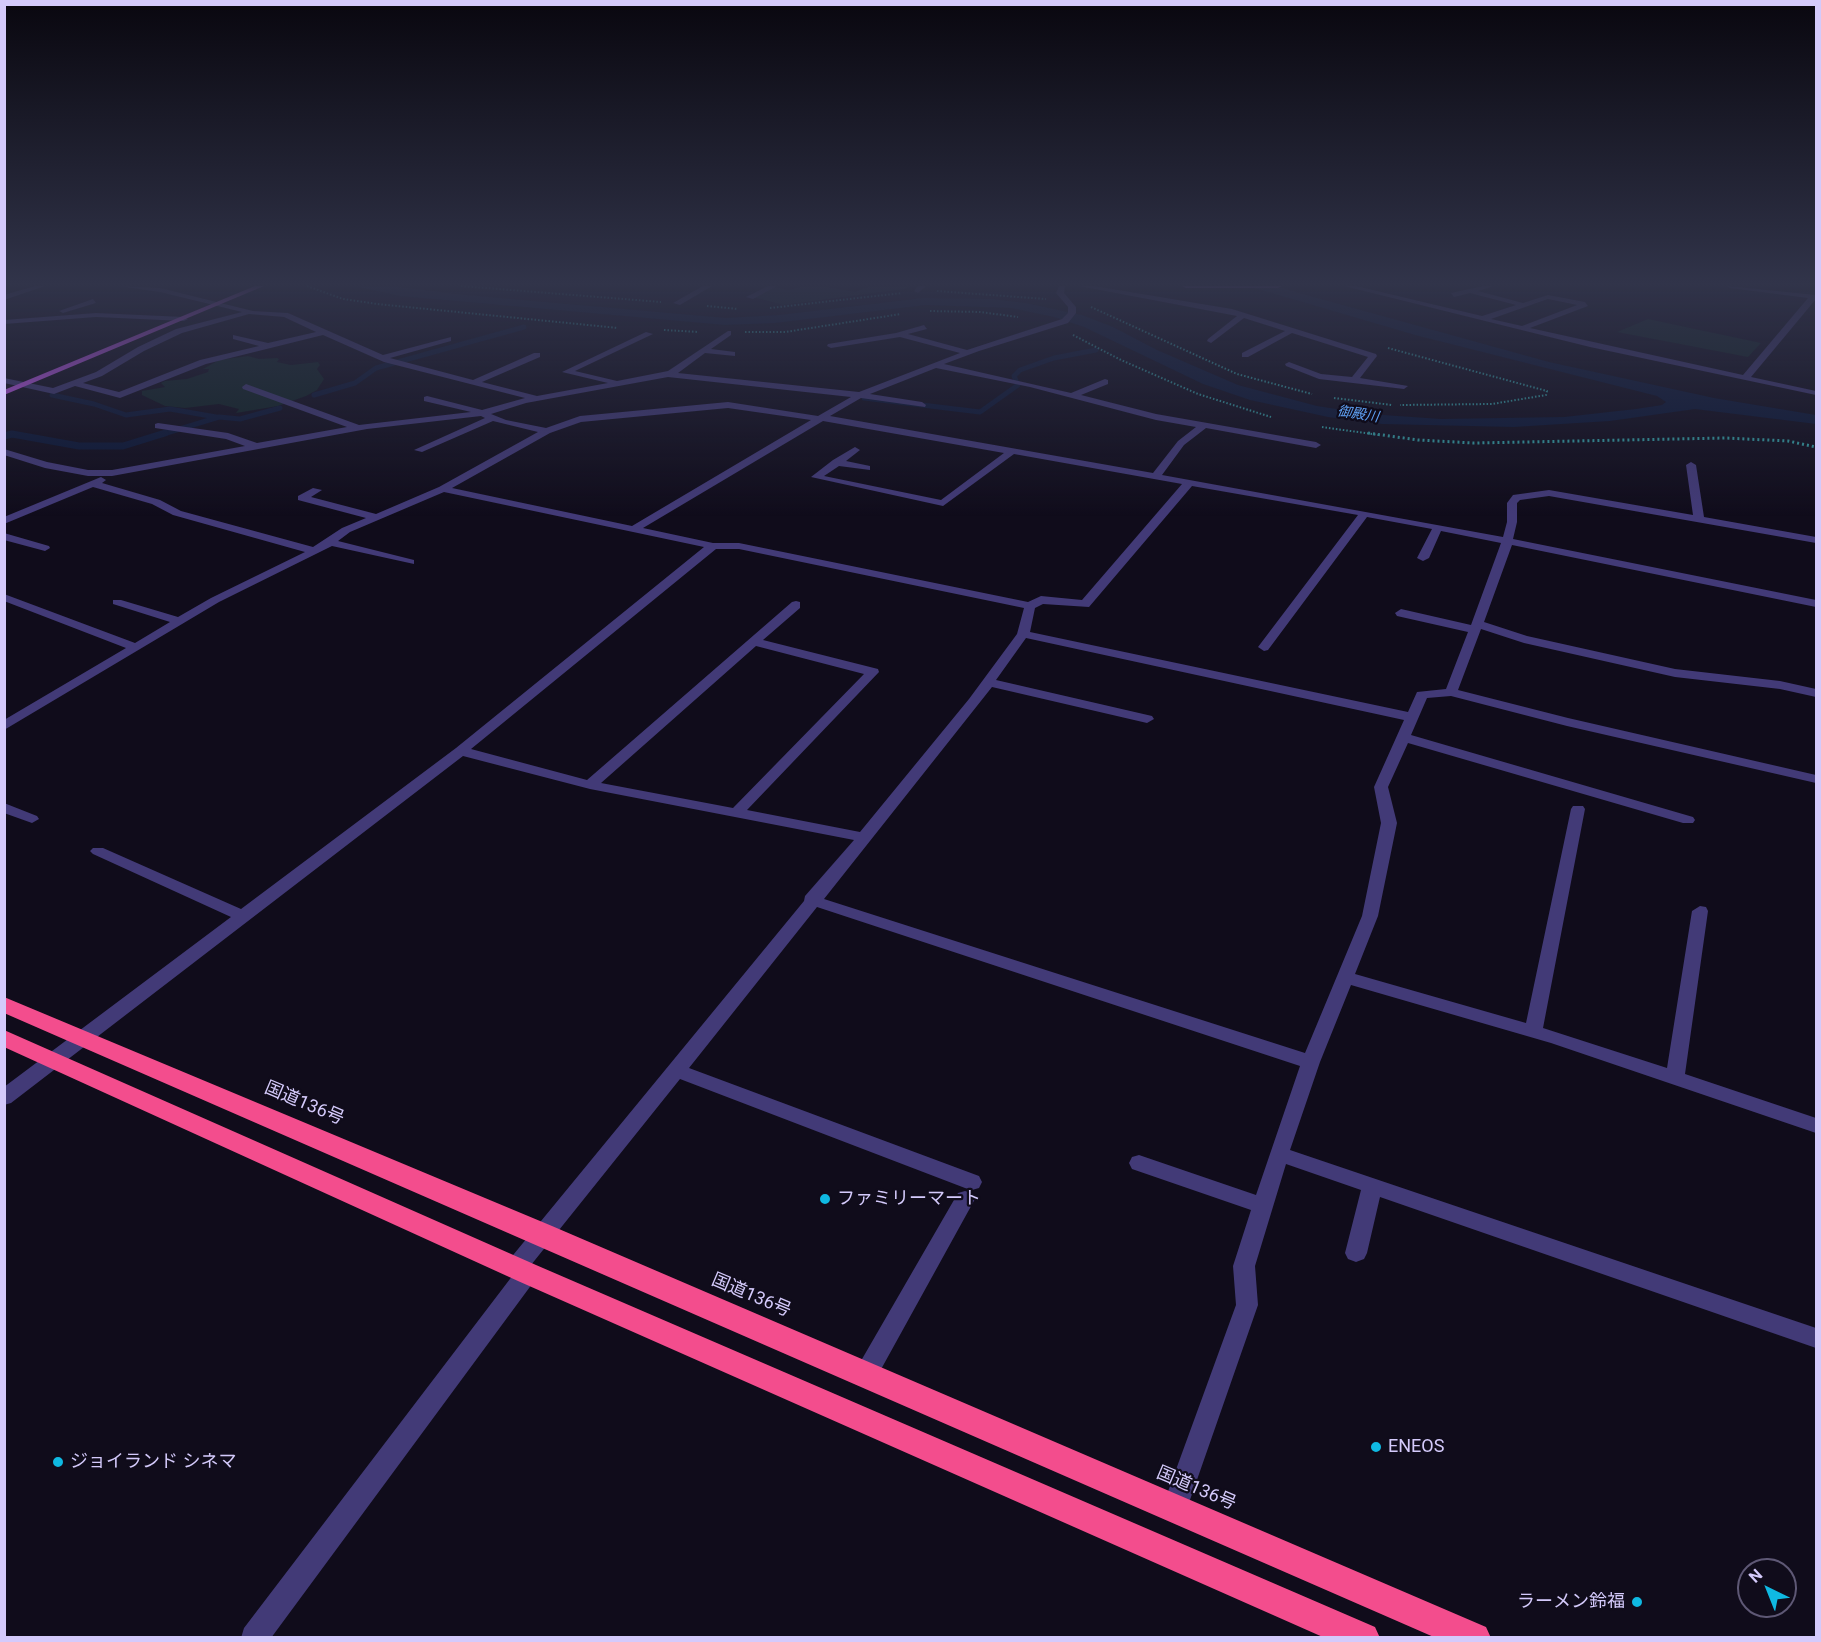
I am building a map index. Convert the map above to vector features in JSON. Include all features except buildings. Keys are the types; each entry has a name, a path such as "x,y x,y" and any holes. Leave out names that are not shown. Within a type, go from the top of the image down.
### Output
{"highway":[{"name":"国道136号","path":"4,1004 543,1234 1475,1638"},
{"path":"4,1038 522,1270 1364,1638"}],"main road":[{"path":"4,393 79,363"}],"street":[{"path":"4,380 54,391 76,384 118,363"},
{"path":"76,384 120,395 181,369 205,363"},
{"path":"400,363 536,399"},
{"path":"475,382 519,363"},
{"path":"586,363 566,372 618,383"},
{"path":"669,374 686,363"},
{"path":"634,529 860,395 941,363"},
{"path":"1354,381 1368,363"},
{"path":"1673,363 1816,393"},
{"path":"1744,379 1758,363"},
{"path":"1289,364 1319,376 1404,386"},
{"path":"935,365 1023,383 1202,427 1316,445"},
{"path":"4,452 45,465 88,473 112,473 357,428 480,414 536,399 669,374 860,395 922,405"},
{"path":"1071,396 1106,382"},
{"path":"246,387 357,428"},
{"path":"427,399 547,431"},
{"path":"4,726 179,621 314,551 346,530 443,489 547,431 580,419 728,405 822,419 1438,527 1816,604"},
{"path":"418,450 493,418"},
{"path":"158,426 231,436 255,446"},
{"path":"1154,478 1182,442 1202,427"},
{"path":"855,450 816,477 943,503 1011,452"},
{"path":"836,462 867,468"},
{"path":"1691,465 1699,519"},
{"path":"7,518 93,484 112,473"},
{"path":"93,484 156,502 177,513 314,551"},
{"path":"443,489 713,546 739,546 1030,606 1041,600 1085,604 1188,484"},
{"path":"317,490 302,498 376,517"},
{"path":"1450,692 1477,627 1508,540 1512,522 1512,503 1517,496 1549,493 1816,540"},
{"path":"1264,647 1364,514"},
{"path":"1423,558 1438,527"},
{"path":"4,536 45,548"},
{"path":"329,542 410,562"},
{"path":"4,1098 461,751 713,546"},
{"path":"4,597 135,647"},
{"path":"117,602 179,621"},
{"path":"591,785 796,605"},
{"path":"254,1638 522,1270 543,1234 988,682 1023,634 1030,606"},
{"path":"1401,613 1477,627 1675,673 1780,685 1816,693"},
{"path":"1023,634 1410,717"},
{"path":"736,813 873,672 754,642"},
{"path":"988,682 1147,718"},
{"path":"1175,1508 1247,1305 1244,1266 1279,1154 1311,1062 1372,907 1389,823 1381,787 1410,717 1422,695 1450,692 1567,722 1816,779"},
{"path":"1402,737 1688,820"},
{"path":"461,751 591,785 862,837"},
{"path":"4,807 32,819"},
{"path":"1533,1031 1578,809"},
{"path":"98,851 244,917"},
{"path":"811,900 1311,1062"},
{"path":"1675,1078 1700,911"},
{"path":"1344,977 1533,1031 1816,1126"},
{"path":"675,1070 969,1190 866,1374"},
{"path":"1279,1154 1816,1338"},
{"path":"1139,1163 1263,1206"},
{"path":"1356,1253 1372,1186"}],"path":[{"path":"1131,363 1198,394 1271,417"},
{"path":"1213,363 1237,374 1319,395"},
{"path":"1330,397 1361,403 1419,406 1492,404 1546,395 1547,391 1442,363"},
{"path":"1312,425 1418,440 1474,443 1725,438 1788,441 1816,447"}],"green space":[{"path":"214,363 280,363 291,365 318,363 320,365 317,369 324,379 317,390 306,396 278,406 236,413 239,409 219,404 185,408 165,406 142,395 142,391 165,387 161,383 165,381 187,379 208,372 209,369 203,369"}],"water":[{"name":"御殿川","path":"1158,363 1186,363 1238,385 1317,406 1369,414 1441,419 1564,417 1636,409 1662,405 1666,402 1657,396 1525,363 1552,363 1714,398 1816,415 1816,424 1695,409 1610,421 1514,427 1382,424 1328,417 1250,400 1203,384"}],"waterway":[{"path":"314,395 355,383 376,368 395,363"},
{"path":"864,398 980,412 1018,385 1014,376 1020,370 1041,363"},
{"path":"52,395 94,404 126,415 170,409 216,417"},
{"path":"160,435 219,417 240,419 280,408"},
{"path":"4,436 12,434 79,446 123,446 165,433"},
{"path":"9,435 16,435"}],"place":[{"name":"ファミリーマート","path":"825,1199"},
{"name":"ENEOS","path":"1376,1447"},
{"name":"ジョイランド シネマ","path":"58,1462"},
{"name":"ラーメン鈴福","path":"1637,1602"}]}
